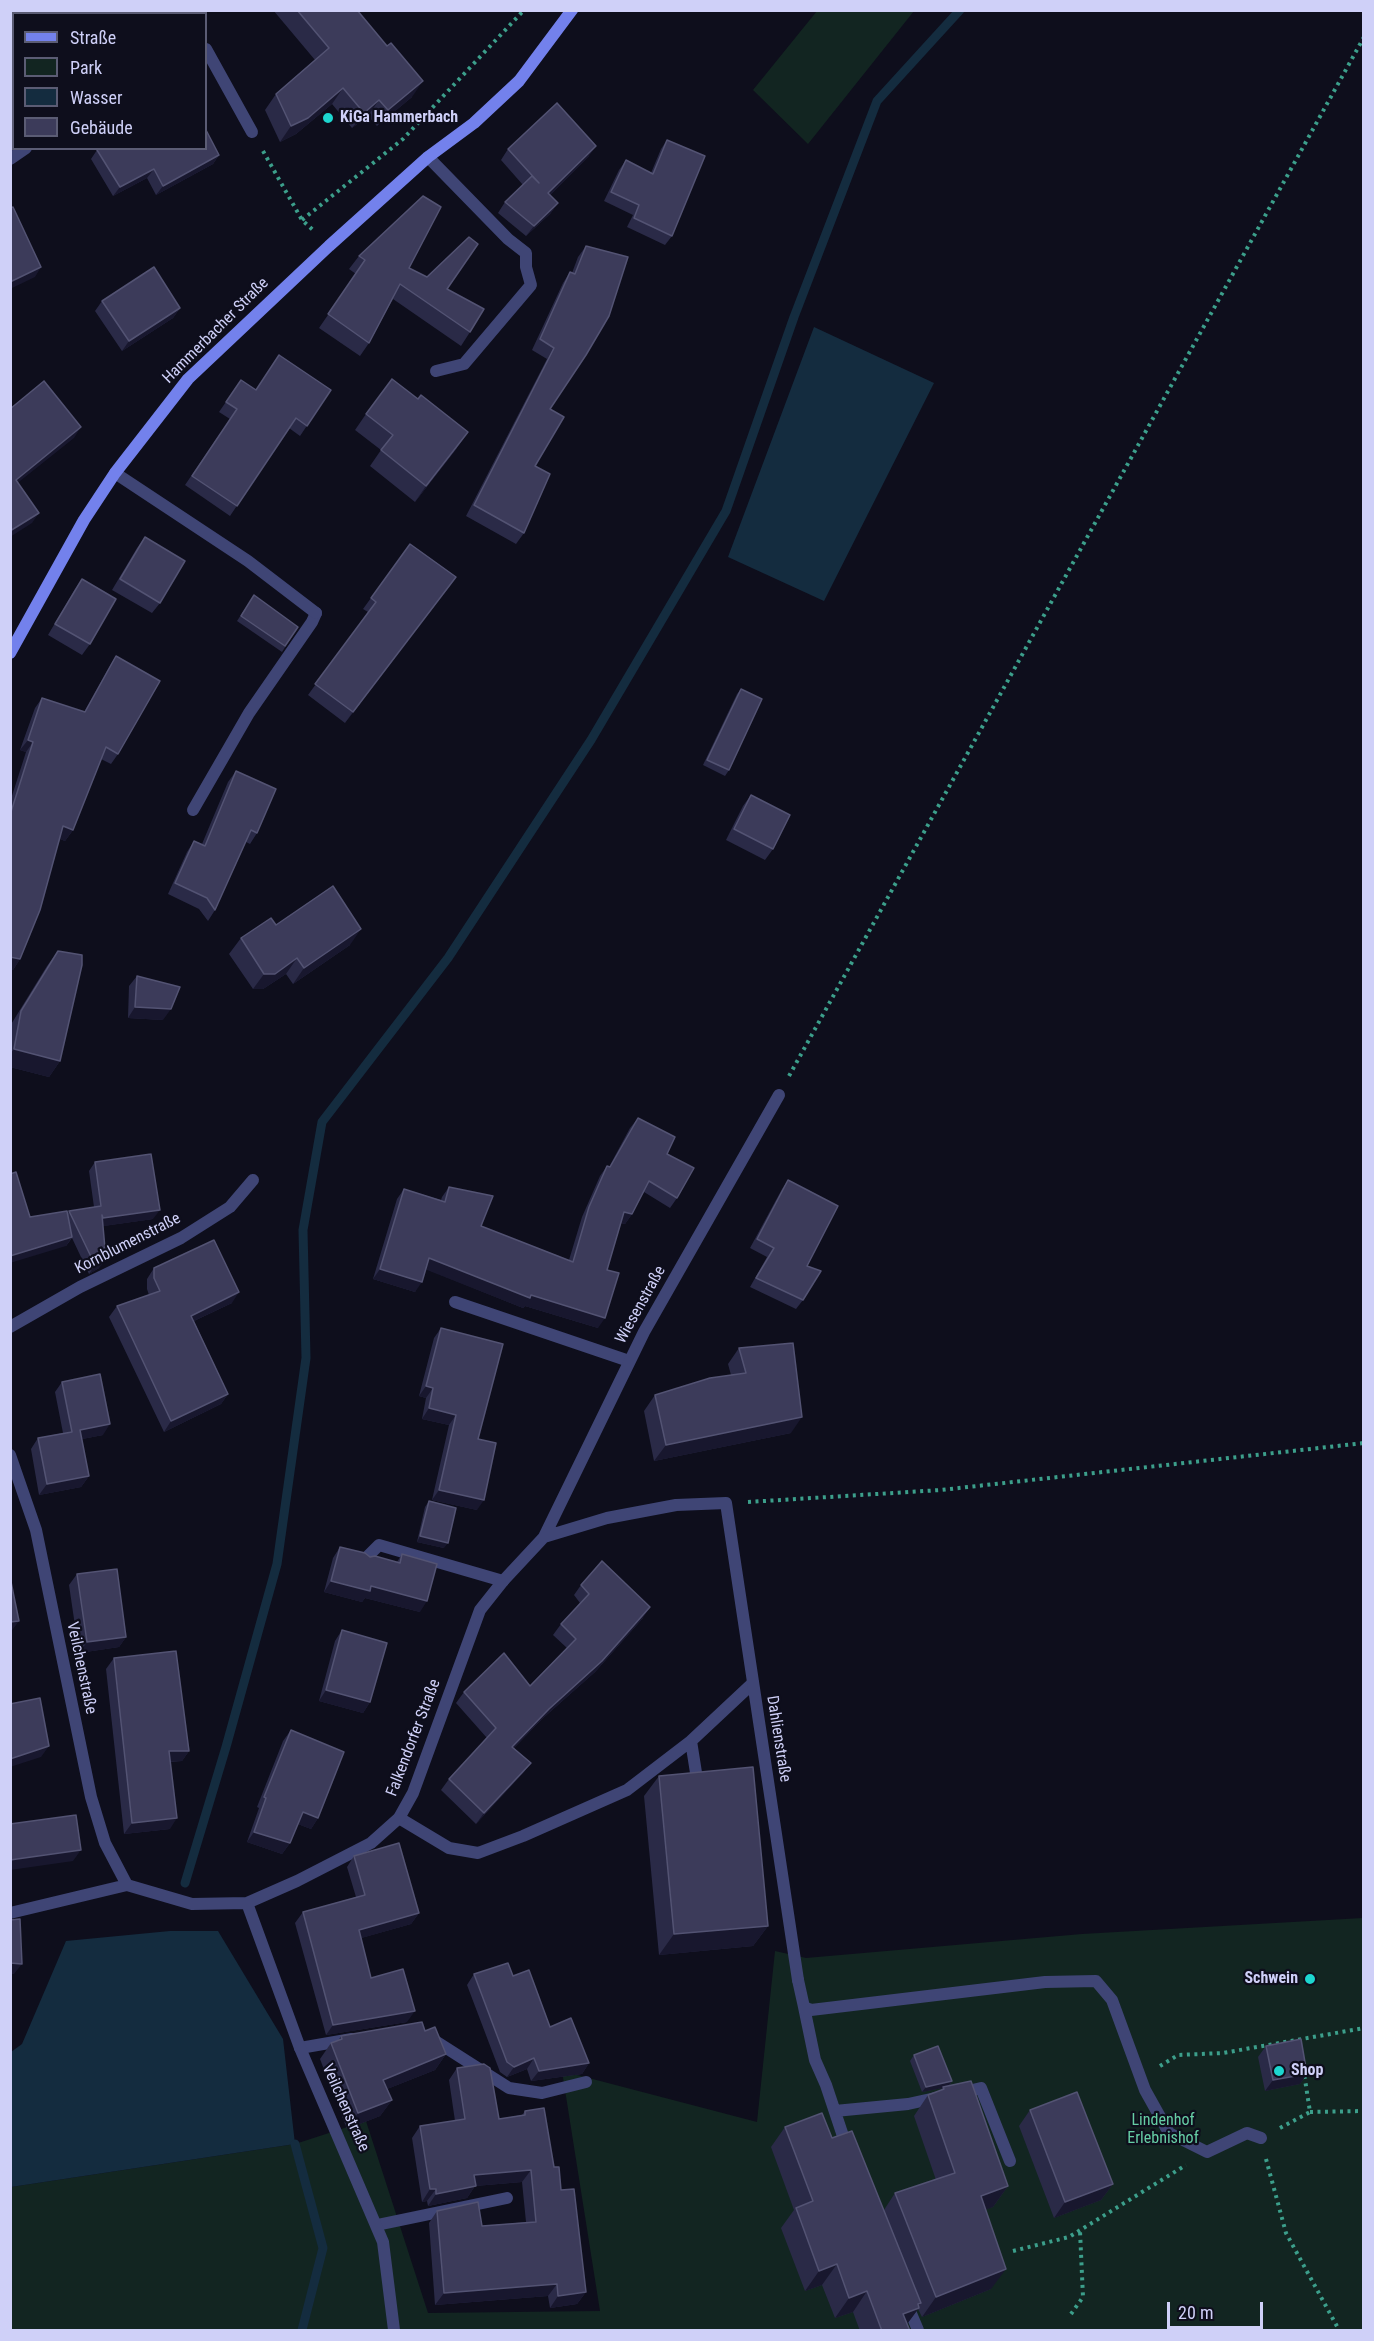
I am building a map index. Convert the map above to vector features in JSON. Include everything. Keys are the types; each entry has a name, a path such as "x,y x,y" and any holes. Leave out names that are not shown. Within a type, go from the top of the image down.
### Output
{"main road":[{"name":"Hammerbacher Straße","path":"10,653 84,520 115,473 175,394 198,368 329,246 428,158 474,123 519,81 572,10"}],"street":[{"path":"207,51 252,132"},
{"path":"10,159 23,150"},
{"path":"428,158 507,239 526,253 526,267 531,285 464,364 436,371"},
{"path":"115,473 248,561 316,613 249,713 193,810"},
{"name":"Wiesenstraße","path":"544,1537 629,1361 779,1095"},
{"name":"Kornblumenstraße","path":"10,1327 80,1287 181,1238 230,1207 253,1180"},
{"path":"455,1302 629,1361"},
{"name":"Veilchenstraße","path":"10,1455 36,1530 92,1797 105,1843 127,1885"},
{"name":"Falkendorfer Straße","path":"10,1913 127,1885 192,1904 247,1903 297,1881 371,1843 399,1818 413,1793 480,1610 502,1581 544,1537 607,1518 676,1505 726,1503"},
{"name":"Dahlienstraße","path":"726,1503 798,1980 815,2060 851,2161"},
{"path":"364,1560 379,1545 502,1581"},
{"path":"399,1818 449,1848 478,1853 523,1836 627,1790 691,1741 753,1683"},
{"path":"691,1741 697,1779"},
{"name":"Veilchenstraße","path":"247,1903 300,2048 383,2242 394,2331"},
{"path":"804,2007 811,2010 1045,1982 1096,1981 1112,2000 1140,2077 1168,2133 1207,2152 1247,2133 1261,2139"},
{"path":"417,2029 509,2088 542,2093 586,2082"},
{"path":"300,2048 363,2037"},
{"path":"835,2111 908,2104 981,2088 1010,2161"},
{"path":"377,2225 507,2198"},
{"path":"901,2288 918,2331"}],"path":[{"path":"302,220 403,139 524,10"},
{"path":"779,1095 1364,37"},
{"path":"252,132 302,220 329,246"},
{"path":"726,1503 941,1490 1364,1443"},
{"path":"1140,2077 1178,2055 1223,2052 1364,2028"},
{"path":"1298,2039 1300,2050"},
{"path":"1304,2070 1310,2112"},
{"path":"1339,2331 1286,2233 1261,2139 1310,2112 1364,2111"},
{"path":"1013,2251 1070,2237 1207,2152"},
{"path":"1071,2314 1083,2297 1080,2231"}],"green space":[{"path":"817,11 914,11 808,144 753,90"},
{"name":"Lindenhof Erlebnishof","path":"1363,1918 1363,2330 11,2330 11,2187 295,2144 366,2121 428,2313 600,2311 562,2071 757,2122 775,1951 806,1958 1082,1934"}],"water":[{"path":"814,327 934,383 824,601 728,557"},
{"path":"170,1931 218,1931 283,2039 295,2144 11,2187 11,2052 22,2044 66,1941"}],"building":[{"path":"46,10 126,10 126,12 47,12"},
{"path":"297,10 357,10 387,46 391,43 423,81 388,110 379,100 364,113 343,88 308,118 291,126 276,94 329,48"},
{"path":"10,56 12,56 12,93 10,94"},
{"path":"557,103 596,146 548,193 558,203 534,226 505,202 532,176 539,183 508,149"},
{"path":"207,132 219,155 163,186 154,169 120,187 97,150 207,150"},
{"path":"667,140 705,156 672,236 634,218 639,205 611,192 626,160 653,174"},
{"path":"423,196 441,207 409,268 427,277 469,237 478,244 447,289 484,309 470,332 400,284 369,343 328,314 365,260 359,256"},
{"path":"13,207 41,267 10,282 10,208"},
{"path":"586,246 628,257 609,316 550,409 564,417 535,466 550,474 524,533 474,505 554,348 540,339 570,272 575,274"},
{"path":"154,267 180,308 129,341 102,301"},
{"path":"279,355 331,390 307,426 296,418 237,506 192,476 237,409 226,402 241,380 256,390"},
{"path":"392,379 418,399 421,395 468,432 426,486 381,450 393,435 366,414"},
{"path":"44,381 81,427 16,480 39,513 10,531 10,409"},
{"path":"145,537 185,561 160,603 120,579"},
{"path":"410,544 456,577 353,712 315,684 376,602 371,598"},
{"path":"82,579 116,599 90,644 55,624"},
{"path":"254,595 298,627 285,646 241,616"},
{"path":"116,656 160,681 118,754 106,747 73,830 63,826 40,910 20,959 10,957 10,815 33,742 28,740 42,698 85,712"},
{"path":"741,689 762,699 729,770 707,760"},
{"path":"236,771 276,789 257,833 251,830 215,910 207,898 175,883 194,841 205,846"},
{"path":"751,795 790,815 773,849 734,829"},
{"path":"333,886 361,929 304,968 297,958 275,974 264,974 241,938 271,918 276,925"},
{"path":"58,951 82,955 82,965 60,1061 14,1049 21,1011"},
{"path":"137,976 180,987 171,1009 135,1007"},
{"path":"638,1118 675,1137 667,1154 694,1168 677,1198 649,1181 632,1214 624,1212 607,1270 619,1273 605,1318 531,1295 530,1298 429,1258 422,1282 380,1269 404,1189 445,1202 449,1187 493,1196 481,1226 573,1262 589,1207 607,1166 610,1167"},
{"path":"151,1154 160,1210 103,1218 102,1215 106,1260 95,1265 69,1211 101,1206 95,1162"},
{"path":"16,1172 30,1217 67,1211 72,1237 10,1256 10,1174"},
{"path":"788,1180 838,1206 807,1266 821,1271 803,1300 756,1278 774,1248 757,1239"},
{"path":"214,1240 239,1292 191,1316 228,1394 171,1421 117,1306 160,1291 154,1278 154,1268"},
{"path":"441,1328 503,1344 478,1439 496,1443 484,1500 439,1490 456,1415 429,1408 433,1388 426,1386"},
{"path":"793,1343 802,1417 666,1445 655,1395 710,1378 746,1373 739,1348"},
{"path":"100,1374 110,1424 80,1430 89,1476 47,1484 38,1438 72,1432 62,1382"},
{"path":"429,1501 456,1508 448,1543 420,1536"},
{"path":"340,1547 365,1553 370,1557 375,1556 400,1563 402,1554 437,1564 427,1601 371,1586 370,1591 331,1581"},
{"path":"602,1561 650,1607 602,1661 549,1709 512,1747 531,1763 484,1813 449,1779 496,1728 464,1692 504,1653 530,1686 576,1639 561,1624 589,1594 581,1585"},
{"path":"117,1569 126,1637 87,1642 77,1574"},
{"path":"10,1577 19,1621 10,1622"},
{"path":"342,1630 387,1643 370,1702 326,1690"},
{"path":"176,1651 189,1751 169,1751 177,1818 132,1823 114,1658"},
{"path":"40,1698 49,1746 10,1759 10,1704"},
{"path":"291,1730 344,1752 318,1818 303,1812 290,1843 254,1832 266,1798 264,1797"},
{"path":"753,1767 768,1926 674,1934 659,1776"},
{"path":"76,1815 81,1850 10,1860 10,1824"},
{"path":"399,1843 419,1913 359,1930 371,1978 403,1969 415,2011 333,2025 303,1912 365,1895 354,1856"},
{"path":"20,1919 22,1964 10,1963 10,1920"},
{"path":"508,1963 513,1976 529,1970 550,2027 571,2018 589,2063 539,2071 534,2058 514,2067 507,2062 474,1974"},
{"path":"422,2022 425,2031 435,2027 446,2054 383,2080 392,2100 358,2113 331,2043 342,2039 341,2036"},
{"path":"1301,2039 1307,2074 1273,2080 1266,2046"},
{"path":"938,2046 952,2081 926,2087 914,2055"},
{"path":"484,2064 490,2068 499,2119 525,2115 525,2111 544,2108 554,2167 559,2167 561,2190 574,2189 586,2292 558,2296 557,2284 444,2293 437,2211 478,2202 482,2226 536,2222 531,2170 474,2175 476,2186 436,2194 436,2189 430,2189 420,2126 465,2119 457,2068"},
{"path":"971,2081 1008,2186 981,2196 1006,2269 936,2297 895,2193 955,2173 928,2095 944,2089 943,2087"},
{"path":"1077,2092 1113,2184 1065,2202 1030,2110"},
{"path":"822,2113 832,2138 852,2131 921,2303 918,2304 919,2308 903,2314 910,2331 882,2331 867,2291 849,2298 837,2264 819,2271 796,2208 813,2201 785,2127"}],"waterway":[{"path":"185,1883 277,1564 306,1358 303,1230 322,1122 448,958 591,740 726,511 794,317 877,101 960,10"},
{"path":"295,2144 323,2248 302,2330"}],"place":[{"name":"KiGa Hammerbach","path":"328,118"},
{"name":"Schwein","path":"1310,1979"},
{"name":"Shop","path":"1279,2071"}]}
